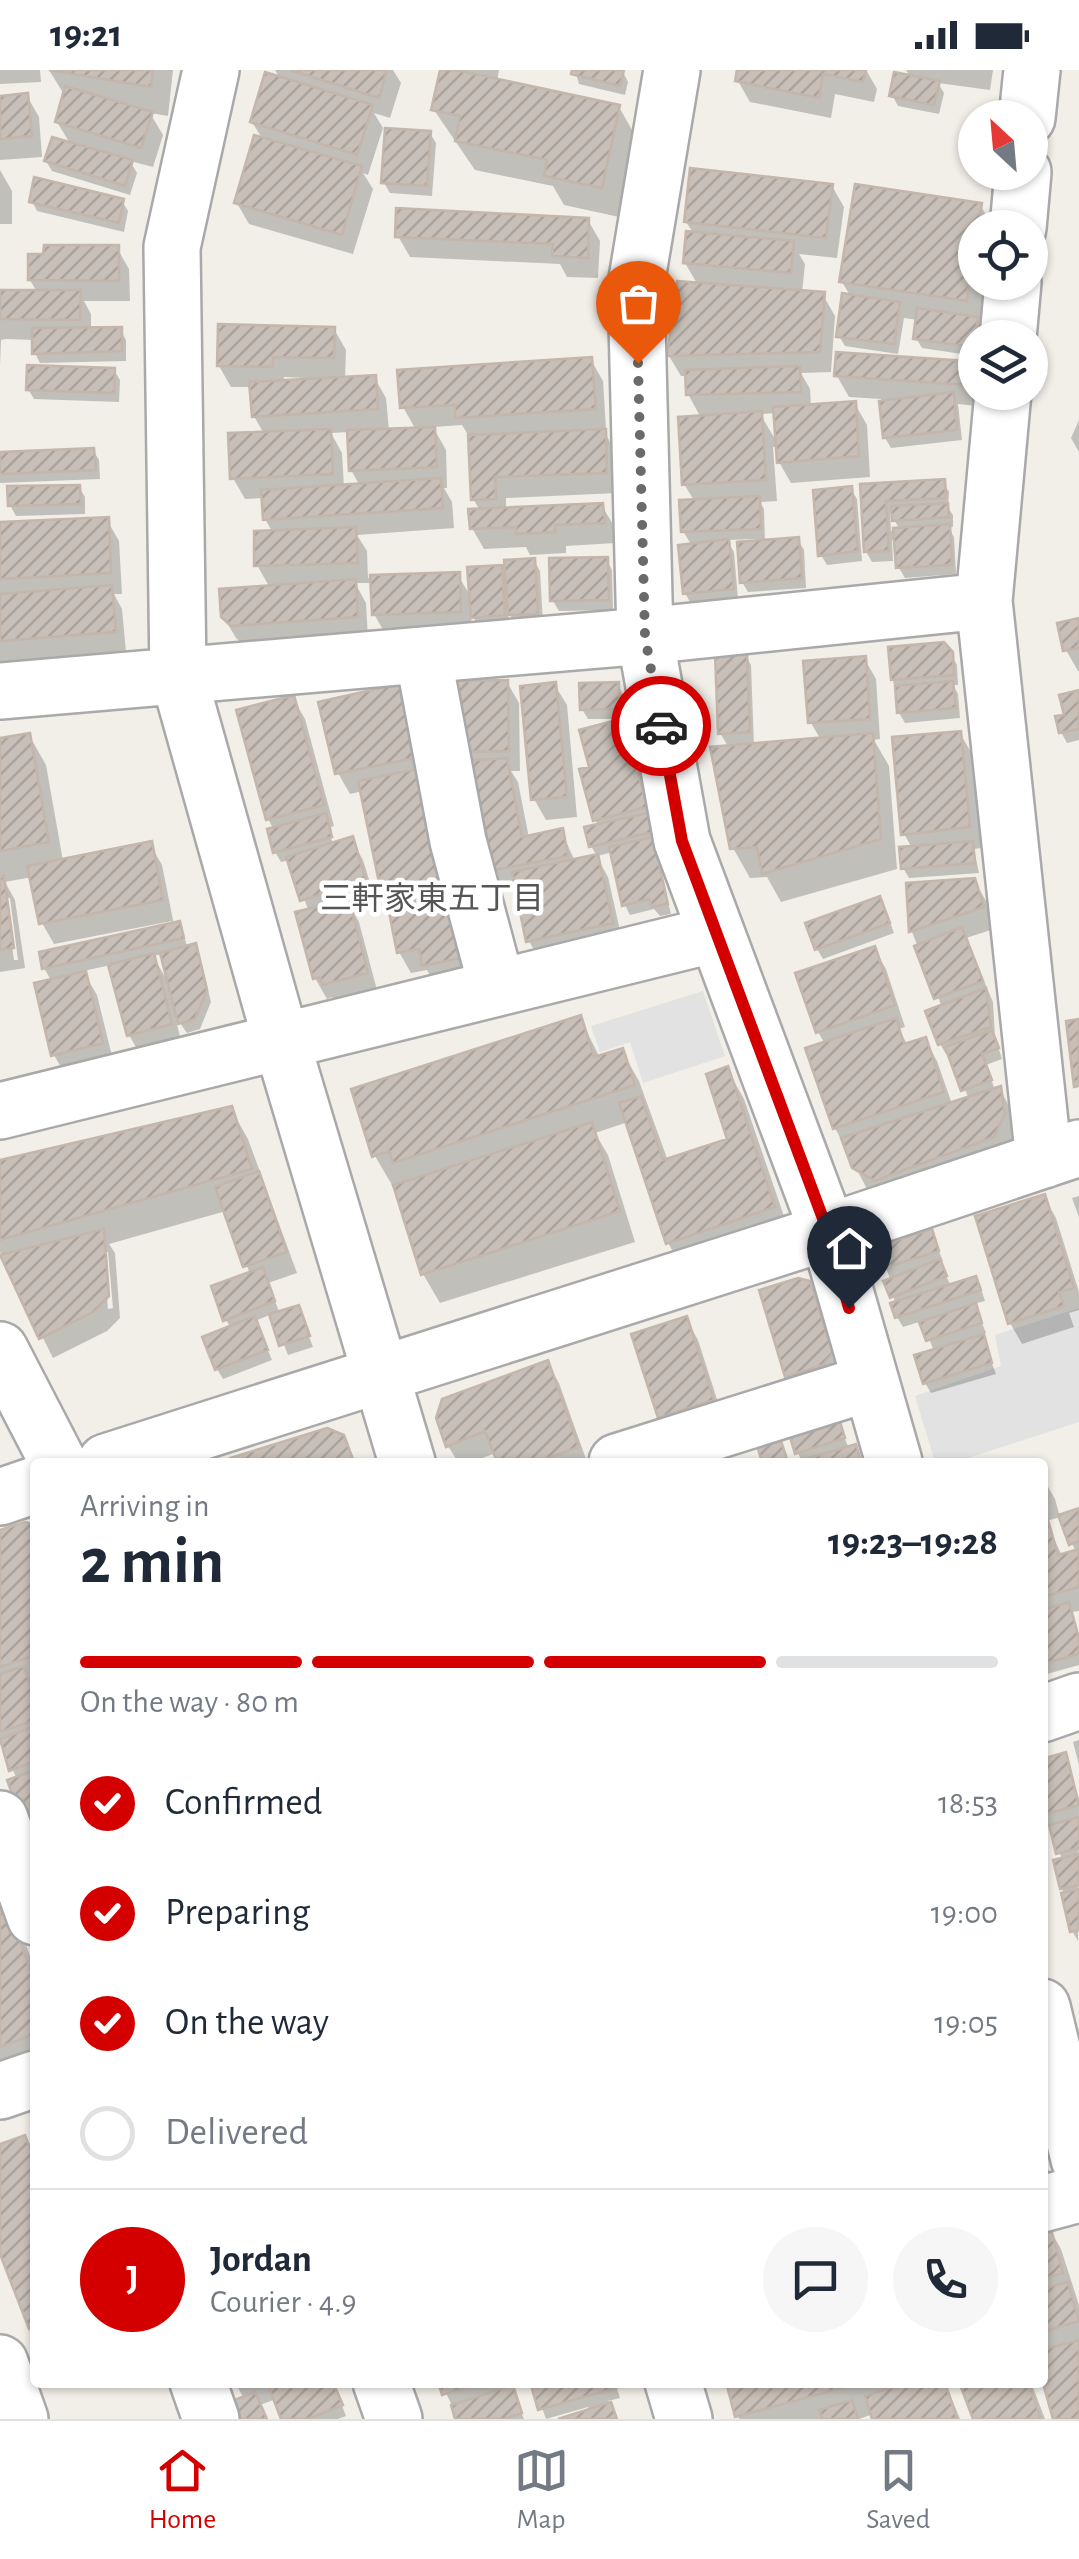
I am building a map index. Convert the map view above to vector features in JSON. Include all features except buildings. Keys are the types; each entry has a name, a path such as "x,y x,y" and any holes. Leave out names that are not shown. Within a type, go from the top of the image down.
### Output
{"street":[{"path":"210,70 172,246 178,674 281,1040 406,1458"},
{"path":"672,70 636,284 645,636 682,841 828,1232 893,1458"},
{"path":"1030,100 1032,70"},
{"path":"119,1458 1062,1154 984,601 1001,410"},
{"path":"0,691 645,636 984,601"},
{"path":"423,655 458,841 497,988"},
{"path":"0,1111 716,934"},
{"path":"0,1350 56,1458"},
{"path":"630,1458 869,1383"},
{"path":"0,1497 30,1488"},
{"path":"1048,1712 1079,1702"},
{"path":"0,1819 30,1904"},
{"path":"1048,2034 1072,2096 1079,2159"},
{"path":"0,2091 30,2081"},
{"path":"1048,2202 1079,2194"},
{"path":"0,2363 20,2419"},
{"path":"200,2388 211,2419"},
{"path":"383,2388 394,2419"},
{"path":"675,2388 684,2419"}],"shaded area":[{"path":"703,991 725,1056 643,1083 630,1042 600,1052 591,1026"},
{"path":"1079,1308 1079,1422 968,1458 934,1458 915,1396 1001,1366 995,1335"}],"way so far":[{"path":"638,363 645,636 661,726"}],"district":[{"name":"三軒家東五丁目","path":"432,899"}],"route":[{"path":"661,726 682,841 828,1232 849,1308"}]}
